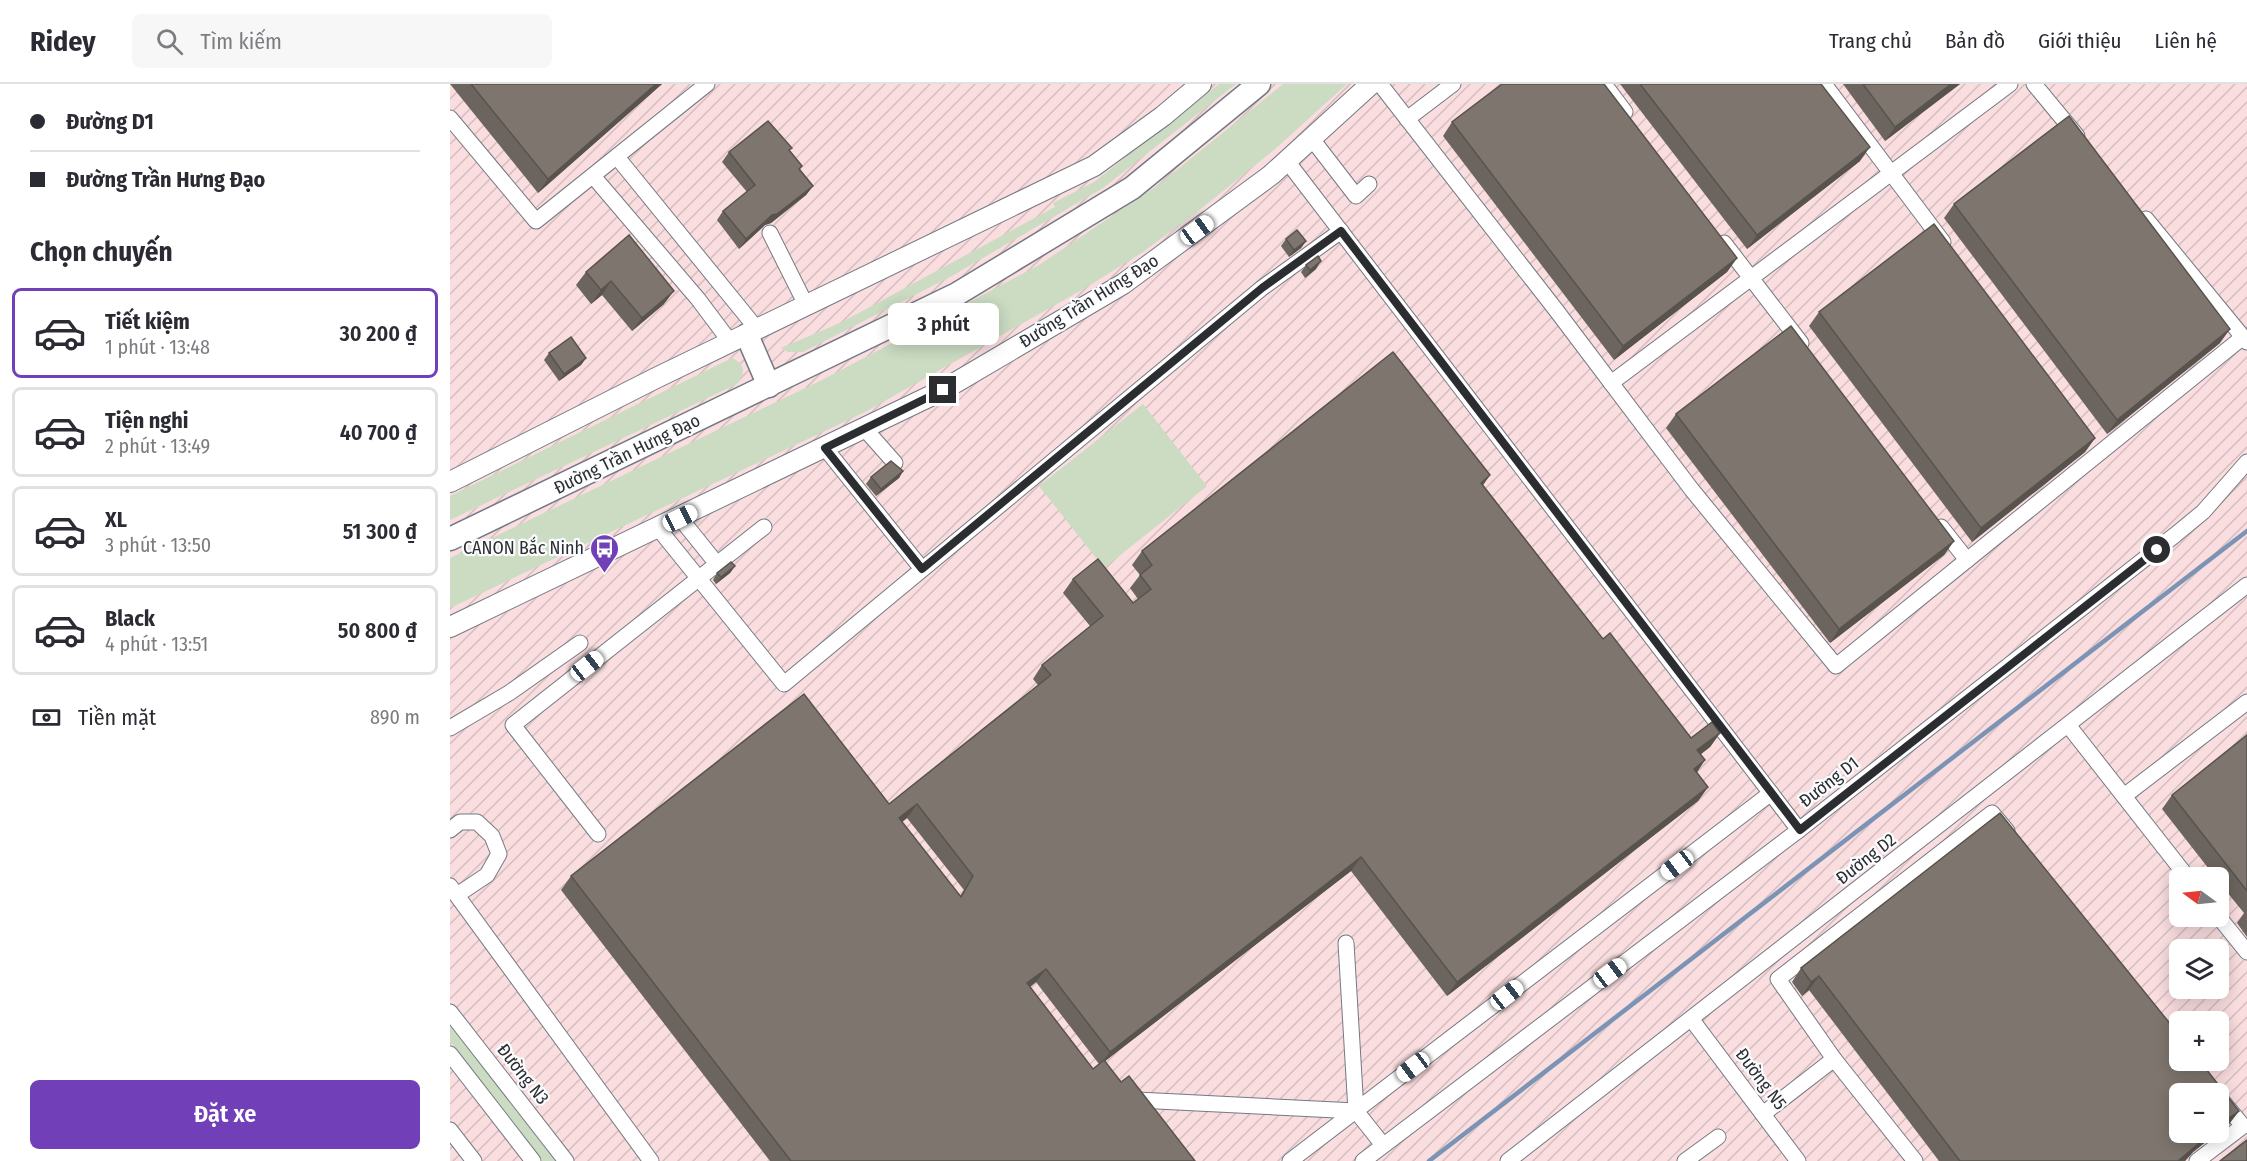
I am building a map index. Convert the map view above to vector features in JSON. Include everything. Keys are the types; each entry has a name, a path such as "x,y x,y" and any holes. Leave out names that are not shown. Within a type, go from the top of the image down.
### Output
{"highway":[{"name":"Đường Trần Hưng Đạo","path":"450,539 769,387 957,294 1132,188 1259,84"},
{"path":"745,336 769,387"}],"main road":[{"path":"450,482 656,378 1094,166 1163,116 1201,84"},
{"name":"Đường Trần Hưng Đạo","path":"450,627 943,390 1123,284 1287,161 1371,84"}],"street":[{"path":"450,118 536,221 707,84"},
{"path":"1380,84 1692,490 1836,666 1967,560 2099,446 2245,340 2138,211"},
{"path":"1407,119 1453,84"},
{"path":"1604,84 1632,121"},
{"path":"1824,84 1954,256"},
{"path":"1611,383 2010,84"},
{"path":"2034,84 2086,147"},
{"path":"1312,139 1356,196 1369,184"},
{"path":"618,157 745,336"},
{"path":"1287,161 1800,830"},
{"path":"593,176 698,299 745,336"},
{"path":"658,528 784,684 1262,288 1341,231"},
{"path":"1716,232 1808,353"},
{"path":"770,233 806,305"},
{"path":"864,429 895,463"},
{"path":"825,448 922,569"},
{"name":"Đường D1","path":"1363,1161 1800,830 2175,535 2203,512 2247,462"},
{"path":"1931,513 1967,560"},
{"path":"680,518 717,564"},
{"path":"598,834 513,725 764,526"},
{"name":"Đường D2","path":"1508,1161 1692,1020 2247,585"},
{"path":"450,728 509,693 580,643"},
{"path":"2124,796 2247,702"},
{"path":"2068,725 2179,867"},
{"path":"1290,1161 1771,793"},
{"path":"1915,1161 1834,1059 1778,979 1992,813 2013,840"},
{"path":"450,830 460,822 477,822 492,836 499,854 487,875 454,891 651,1161"},
{"path":"2227,927 2247,952"},
{"path":"1346,943 1356,1111 1383,1145"},
{"name":"Đường N3","path":"450,1012 566,1161"},
{"name":"Đường N5","path":"1692,1020 1798,1161"},
{"path":"450,1054 533,1161"},
{"path":"1763,1114 1834,1059"},
{"path":"1137,1101 1356,1111"},
{"path":"2229,1109 2243,1126 2229,1137"},
{"path":"450,1130 474,1161"},
{"path":"1685,1161 1718,1137"},
{"path":"2198,1161 2221,1143"}],"shaded area":[{"path":"450,84 2247,84 2247,1161 450,1161"}],"green space":[{"path":"1219,84 1236,84 1103,188 952,276 803,352 788,352 781,348 842,322 1055,207 1053,203 1094,182"},
{"path":"1283,84 1347,84 1274,150 1192,216 1140,254 1082,290 865,412 450,608 450,558 826,378 1039,265 1157,186"},
{"path":"732,358 740,363 743,369 737,384 450,520 450,496"},
{"path":"1143,404 1207,486 1104,568 1039,486"},
{"path":"450,1024 557,1161 543,1161 450,1041"}],"building":[{"path":"471,84 656,84 548,179"},
{"path":"1502,84 1604,84 1737,258 1623,346 1452,122"},
{"path":"1640,84 1821,84 1870,147 1757,235"},
{"path":"1863,84 1951,84 1895,127"},
{"path":"2069,116 2230,329 2117,420 1954,204"},
{"path":"768,121 792,148 789,150 802,166 799,169 813,186 777,214 772,215 746,239 723,211 755,185 729,152"},
{"path":"1934,224 2095,438 1981,528 1819,312"},
{"path":"1297,230 1306,241 1294,250 1286,239"},
{"path":"629,235 674,291 642,318 611,281 601,290 586,272"},
{"path":"1318,256 1321,261 1310,270 1306,265"},
{"path":"1791,326 1954,541 1839,629 1676,414"},
{"path":"571,337 586,358 564,374 549,353"},
{"path":"1393,352 1490,475 1481,483 1603,639 1610,633 1691,738 1712,722 1720,733 1697,750 1705,760 1694,769 1708,787 1457,982 1361,857 1110,1052 1046,969 1027,983 1093,1069 1104,1060 1121,1082 1129,1076 1195,1161 791,1161 571,876 804,694 889,804 1051,675 1042,665 1103,616 1073,579 1098,559 1133,603 1151,589 1140,575 1152,565 1142,551","holes":["917,804 973,876 961,897 899,818"]},
{"path":"891,461 903,471 881,489 871,477"},
{"path":"731,562 735,566 721,577 717,573"},
{"path":"2247,735 2247,891 2229,867 2172,795"},
{"path":"2000,813 2169,1022 2169,1071 2208,1071 2217,1083 2169,1083 2169,1143 2198,1143 2178,1161 1960,1161 1819,976 1811,982 1801,968"},
{"path":"2229,1098 2239,1111 2229,1118"},
{"path":"2247,1140 2247,1161 2220,1161"}],"waterway":[{"path":"1429,1161 2247,531"}],"place":[{"name":"CANON Bắc Ninh","path":"605,574"}],"route":[{"path":"943,390 825,448 922,569 1262,288 1341,231 1800,830 2157,550"}]}
